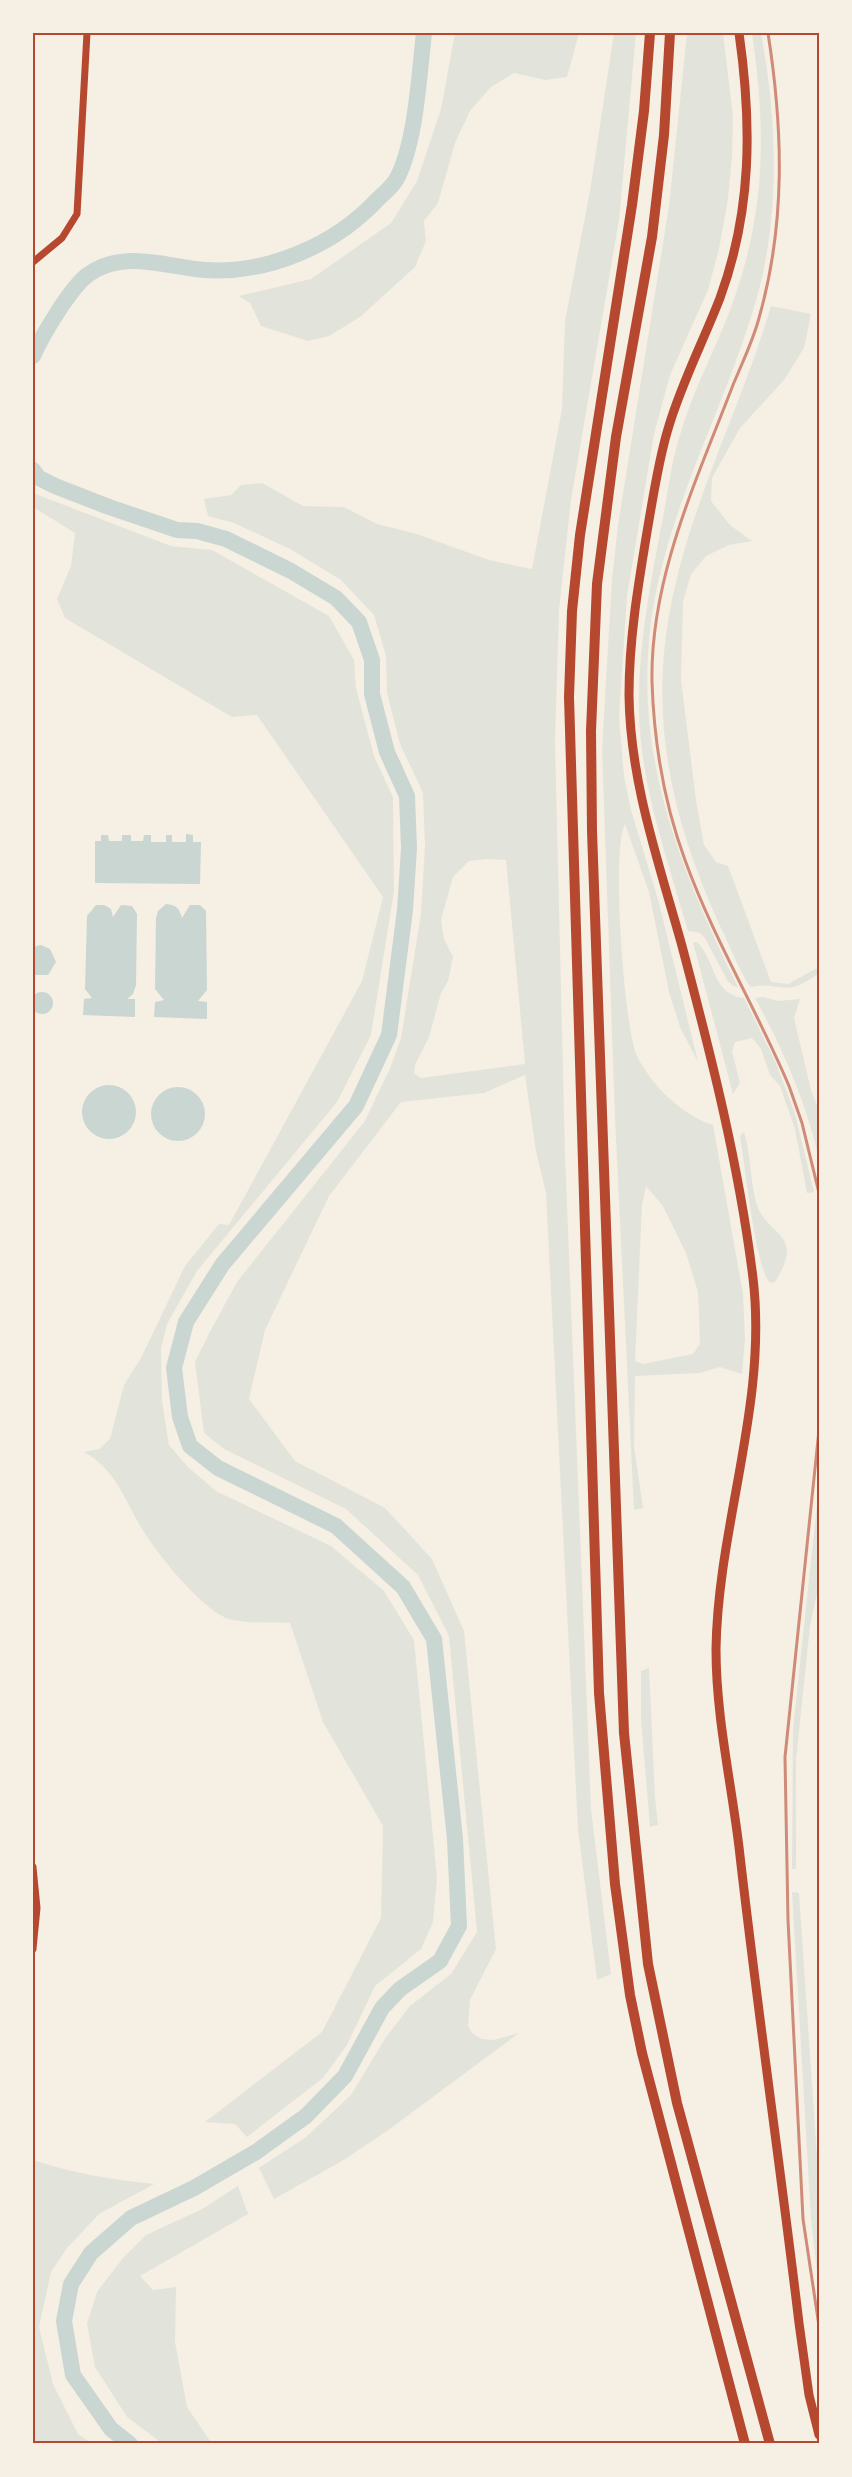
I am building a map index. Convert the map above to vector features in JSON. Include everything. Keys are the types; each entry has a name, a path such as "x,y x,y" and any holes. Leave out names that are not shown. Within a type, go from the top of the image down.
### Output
{"highway":[{"path":"650,33 644,111 632,205 580,535 572,611 569,687 599,1694 615,1884 630,1995 645,2063 745,2444"},
{"path":"670,33 664,135 652,237 616,437 597,584 591,720 592,831 623,1699 648,1964 661,2031 677,2103 770,2444"}],"main road":[{"path":"739,33 748,99 746,188 739,229 721,294 676,404 662,451 636,607 630,658 630,736 638,788 706,1036 727,1130 753,1280 756,1317 754,1369 741,1475 720,1598 716,1651 719,1695 799,2323 809,2395 819,2435"}],"street":[{"path":"33,262 62,238 77,214 87,33"},
{"path":"33,1867 37,1908 33,1949"}],"shaded area":[{"path":"455,33 579,33 567,77 545,80 514,73 491,87 470,111 455,143 438,203 424,221 426,241 415,267 360,317 329,336 308,341 261,326 250,303 239,296 311,279 391,223 417,181 441,109"},
{"path":"614,33 636,33 619,220 571,500 559,610 555,742 565,1154 591,1809 611,1974 597,1980 578,1829 546,1193 536,1151 525,1075 484,1093 401,1102 329,1196 265,1330 249,1399 295,1461 385,1508 432,1559 464,1631 496,1949 470,2000 468,2026 473,2034 482,2039 494,2040 519,2033 387,2131 342,2161 274,2199 259,2168 306,2137 351,2095 386,2037 410,2006 451,1974 477,1932 449,1636 418,1575 346,1509 224,1449 204,1433 195,1362 211,1330 237,1282 365,1121 391,1066 401,1038 421,914 425,845 423,793 400,744 387,693 386,656 374,615 341,580 290,549 234,523 208,516 204,499 231,495 241,485 262,483 303,506 344,507 377,524 417,534 489,560 532,569 562,409 565,321 590,191","holes":["506,860 525,1064 421,1078 414,1073 415,1065 429,1037 441,993 448,981 453,957 444,939 441,920 453,877 469,861"]},
{"path":"687,33 723,33 733,116 728,199 719,249 708,290 670,375 654,434 627,596 619,717 624,776 631,810 659,903 698,1062 680,1027 669,992 649,892 625,824 621,840 619,901 624,977 632,1039 637,1056 651,1078 669,1098 690,1114 713,1125 743,1294 745,1339 742,1374 720,1367 699,1373 635,1376 634,1446 643,1508 634,1510 615,1118 602,750 612,579 618,525 669,206","holes":["646,1186 663,1206 686,1253 698,1292 700,1344 693,1354 643,1364 635,1361 642,1205"]},
{"path":"752,33 761,33 771,103 774,174 768,245 752,314 738,356 674,524 653,610 648,655 648,699 652,743 671,827 701,908 738,987 733,986 727,980 705,938 700,933 688,931 650,797 642,751 639,694 647,607 674,456 692,401 733,302 752,234 757,202 761,136 760,103"},
{"path":"771,306 811,314 804,348 784,380 740,428 712,478 711,501 730,525 752,541 729,545 706,556 691,574 683,602 681,680 704,845 716,862 728,866 771,982 788,984 819,967 819,973 799,985 750,987 720,926 687,843 668,760 663,718 663,675 667,631 684,550"},
{"path":"33,493 171,546 212,550 329,616 354,660 356,688 374,756 393,797 394,891 371,1035 337,1102 197,1271 167,1324 161,1349 162,1401 169,1445 188,1467 216,1491 331,1546 384,1591 414,1640 437,1878 433,1922 421,1949 375,1986 347,2045 323,2078 247,2137 235,2124 205,2122 322,2032 381,1918 383,1826 323,1722 290,1623 232,1620 215,1612 204,1603 181,1580 151,1542 105,1468 84,1452 99,1449 110,1439 124,1385 141,1358 185,1266 219,1224 229,1225 362,981 383,897 257,715 232,717 65,618 57,599 71,566 75,533 33,507"},
{"path":"186,834 193,835 193,842 201,842 200,884 95,883 95,841 101,841 101,835 108,835 109,841 122,841 122,835 131,835 131,841 143,841 144,835 151,835 151,842 166,842 166,835 172,835 172,842 186,842"},
{"path":"166,904 177,908 182,918 190,905 200,905 206,911 207,990 198,1001 207,1002 207,1019 154,1017 155,1002 164,1000 155,989 156,918 158,911"},
{"path":"96,905 104,905 111,909 113,917 121,905 132,906 137,914 136,985 133,994 127,999 135,999 135,1017 83,1015 84,999 92,998 85,989 87,916"},
{"path":"693,942 697,942 703,949 725,990 744,998 776,1063 795,1114 814,1192 807,1193 795,1129 780,1086 770,1075 761,1049 752,1038 735,1042 732,1051 740,1083 733,1094"},
{"path":"41,945 50,949 56,962 48,975 33,975 33,947"},
{"path":"42,992 50,995 53,1003 50,1011 42,1014 34,1011 31,1003 34,995"},
{"path":"763,997 778,1001 800,999 794,1018 811,1090 819,1110 819,1159 793,1076 755,998"},
{"path":"104,1085 114,1085 124,1089 132,1097 136,1112 132,1127 124,1135 114,1139 104,1139 94,1135 86,1127 82,1117 82,1107 86,1097 94,1089"},
{"path":"173,1087 183,1087 193,1091 201,1099 205,1114 201,1129 193,1137 183,1141 173,1141 163,1137 155,1129 151,1119 151,1109 155,1099 163,1091"},
{"path":"744,1132 756,1202 767,1222 781,1236 787,1253 784,1265 775,1282 770,1283 760,1257 751,1214 740,1136"},
{"path":"819,1486 819,1584 810,1626 796,1760 796,1869 792,1869 793,1729"},
{"path":"649,1668 658,1825 650,1827 641,1719 641,1671"},
{"path":"792,1892 799,1893 819,2186 819,2289 811,2219"},
{"path":"33,2160 93,2175 154,2184 99,2214 67,2248 51,2272 39,2327 53,2384 78,2434 92,2444 33,2444"},
{"path":"238,2186 248,2214 140,2276 153,2290 176,2287 175,2342 187,2407 212,2444 163,2444 127,2417 95,2367 87,2324 97,2292 123,2258 146,2235 202,2209"}],"waterway":[{"path":"33,356 50,324 74,289 89,274 102,267 117,262 131,261 205,270 252,267 298,254 341,231 360,216 392,186 403,165 416,109 424,33"},
{"path":"33,470 39,478 55,486 109,507 177,530 197,531 226,539 291,571 336,598 359,622 372,660 372,694 387,752 407,796 409,848 405,910 389,1035 356,1106 222,1265 186,1322 174,1368 180,1417 190,1446 218,1468 336,1526 403,1587 434,1639 455,1839 459,1926 440,1961 400,1989 382,2008 345,2076 306,2116 256,2152 194,2188 131,2218 91,2253 71,2284 64,2321 73,2375 111,2429 130,2444"}],"railway":[{"path":"768,33 779,140 778,211 768,282 754,335 691,493 667,567 653,643 652,682 661,772 671,817 685,860 709,918 789,1086 802,1123 819,1193"},
{"path":"819,1430 785,1757 788,1920 803,2219 819,2326"}]}
